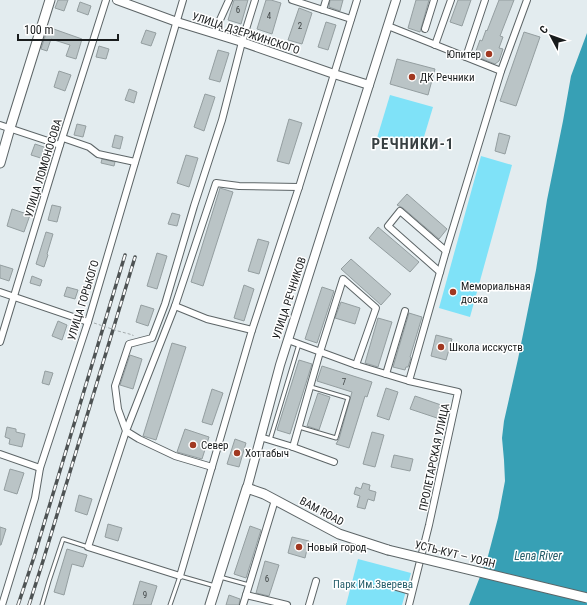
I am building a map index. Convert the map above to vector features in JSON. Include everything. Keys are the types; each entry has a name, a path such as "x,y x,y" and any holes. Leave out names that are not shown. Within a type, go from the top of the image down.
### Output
{"main road":[{"path":"0,163 50,0"},
{"name":"BAM ROAD","path":"247,488 264,494 339,534 388,550"},
{"name":"УЛИЦА РЕЧНИКОВ","path":"210,605 247,488"},
{"name":"УСТЬ-КУТ — УОЯН","path":"388,550 587,598"}],"street":[{"name":"УЛИЦА ЛОМОНОСОВА","path":"0,342 106,0"},
{"name":"УЛИЦА ДЗЕРЖИНСКОГО","path":"117,0 177,22 242,42 369,85"},
{"name":"УЛИЦА ГОРЬКОГО","path":"2,605 35,498 40,468 91,322 135,162 183,0"},
{"path":"214,33 228,0"},
{"path":"212,467 175,456 139,439 126,431 118,409 115,386 129,344 152,338 165,304 194,206 222,120 242,42 255,0"},
{"path":"292,0 351,19"},
{"path":"323,10 326,0"},
{"path":"299,187 239,186 216,183 175,306 126,431 88,547 180,576 252,330 299,187 357,0"},
{"name":"УЛИЦА РЕЧНИКОВ","path":"247,488 280,365 396,0"},
{"path":"425,29 434,0"},
{"path":"435,45 451,0"},
{"path":"466,57 486,0"},
{"path":"409,381 446,251 502,70 528,0"},
{"path":"388,26 502,70"},
{"path":"0,125 60,145"},
{"path":"63,138 89,147 98,154 135,162"},
{"path":"440,272 388,226 400,211 446,251"},
{"path":"293,447 320,352 343,279 376,308 356,365"},
{"path":"0,292 91,322"},
{"path":"175,306 207,319 252,330"},
{"path":"386,374 405,311"},
{"name":"ПРОЛЕТАРСКАЯ УЛИЦА","path":"288,340 356,365 409,381 458,392 429,525 409,605"},
{"path":"260,437 334,462"},
{"path":"0,454 40,468"},
{"path":"243,605 275,500"},
{"path":"309,605 316,581"},
{"path":"246,595 287,605"}],"lane":[{"path":"270,440 300,344"},
{"path":"298,427 336,438 348,398 311,387"},
{"path":"42,605 63,539 88,547"},
{"path":"170,605 180,576 216,586"},
{"path":"219,576 249,585"},
{"path":"396,588 412,592"}],"path":[{"path":"91,322 133,335 129,344"}],"green space":[{"path":"390,95 433,107 420,150 377,138"},
{"path":"481,156 512,165 470,317 439,308"},
{"name":"Парк Им.Зверева","path":"358,559 411,573 402,605 346,605"}],"water":[{"name":"Lena River","path":"587,33 587,605 469,605 488,556 498,518 505,481 502,438 504,421 536,270 547,200 571,76"}],"building":[{"path":"58,0 68,0 64,11 55,8"},
{"path":"234,0 248,0 241,24 228,20"},
{"path":"266,0 281,3 272,34 257,29"},
{"path":"330,0 343,0 340,11 329,7"},
{"path":"416,0 429,0 420,32 408,28"},
{"path":"458,0 471,0 462,26 450,22"},
{"path":"499,0 514,0 500,36 503,37 499,48 503,49 499,61 495,64 480,58 476,51 480,40 482,41 486,30 487,31"},
{"path":"80,2 91,6 88,15 77,11"},
{"path":"299,8 312,13 302,44 288,40"},
{"path":"326,22 336,25 328,50 318,47"},
{"path":"48,27 82,39 76,59 66,56 70,45 51,39 47,51 41,49"},
{"path":"146,30 156,33 151,46 141,43"},
{"path":"524,32 540,37 516,106 500,101"},
{"path":"99,46 109,49 106,59 96,57"},
{"path":"218,50 229,53 220,82 209,79"},
{"name":"ДК Речники","path":"397,59 435,69 428,95 390,84"},
{"path":"59,71 71,75 65,91 54,87"},
{"path":"129,89 137,92 134,103 125,100"},
{"path":"205,94 215,97 204,131 194,127"},
{"path":"289,119 302,123 289,164 277,161"},
{"path":"77,124 86,126 83,137 74,135"},
{"path":"499,133 510,136 505,154 495,151"},
{"path":"115,135 123,137 120,149 112,147"},
{"path":"35,144 50,149 47,160 31,155"},
{"path":"186,155 198,158 189,187 177,183"},
{"path":"102,159 115,162 114,166 101,163"},
{"path":"220,188 233,192 203,286 191,282"},
{"path":"407,194 447,229 439,239 403,208 397,205"},
{"path":"52,205 61,207 57,222 48,220"},
{"path":"12,209 30,215 24,232 7,226"},
{"path":"172,213 180,215 177,226 168,224"},
{"path":"378,227 419,262 410,272 369,238"},
{"path":"46,232 53,234 44,267 36,264"},
{"path":"258,239 269,242 259,274 248,271"},
{"path":"157,253 167,256 157,289 147,286"},
{"path":"351,259 391,294 381,305 341,269"},
{"path":"0,265 13,269 9,281 0,278"},
{"path":"32,276 42,280 40,286 30,283"},
{"path":"244,285 254,289 244,321 234,318"},
{"path":"67,287 78,290 75,299 64,296"},
{"path":"322,287 334,291 317,343 305,339"},
{"path":"341,302 360,308 355,324 335,318"},
{"path":"141,305 154,309 148,326 136,322"},
{"path":"409,313 422,317 410,357 411,358 408,367 406,367 405,370 393,367"},
{"path":"378,318 392,322 378,367 365,363"},
{"path":"58,321 67,325 62,340 52,336"},
{"name":"Школа исскуств","path":"436,335 452,339 446,360 431,356"},
{"path":"172,343 186,347 156,440 143,436"},
{"path":"130,355 142,359 133,389 120,385"},
{"path":"299,360 312,364 290,434 277,430"},
{"path":"322,366 372,382 367,397 365,396 349,448 336,444 339,439 352,392 317,381"},
{"path":"45,371 53,373 49,385 42,383"},
{"path":"386,388 398,392 389,420 377,416"},
{"path":"212,389 223,393 212,425 202,422"},
{"path":"318,393 330,397 319,430 307,426"},
{"path":"415,396 444,406 440,419 410,409"},
{"path":"7,427 16,429 16,432 25,434 22,447 9,444 10,439 5,437"},
{"name":"Север","path":"185,429 209,437 202,459 177,452"},
{"path":"372,432 384,435 375,467 363,464"},
{"name":"Хоттабыч","path":"235,439 246,443 239,467 227,464"},
{"path":"394,455 413,459 410,471 391,467"},
{"path":"10,469 24,473 17,494 4,490"},
{"path":"363,483 370,485 369,490 376,492 374,501 368,499 365,509 357,507 360,496 354,494 356,487 361,489"},
{"path":"79,495 92,499 87,515 75,511"},
{"path":"108,524 122,528 118,541 105,537"},
{"path":"250,526 261,530 246,578 234,574"},
{"path":"0,527 6,529 1,545 0,545"},
{"name":"Новый город","path":"292,537 309,541 305,558 288,553"},
{"path":"67,549 87,555 83,567 72,564 64,595 54,592"},
{"path":"265,561 279,565 269,596 256,593"},
{"path":"140,581 157,586 151,605 133,605"},
{"path":"229,595 240,599 239,605 226,605"}],"railway":[{"path":"18,605 34,557 125,255"},
{"path":"29,605 135,257"}],"place":[{"name":"Юпитер","path":"489,54"},
{"name":"ДК Речники","path":"412,77"},
{"name":"Мемориальная доска","path":"453,292"},
{"name":"Школа исскуств","path":"441,347"},
{"name":"Север","path":"193,445"},
{"name":"Хоттабыч","path":"237,453"},
{"name":"Новый город","path":"299,547"}],"district":[{"name":"РЕЧНИКИ-1","path":"413,144"}]}
